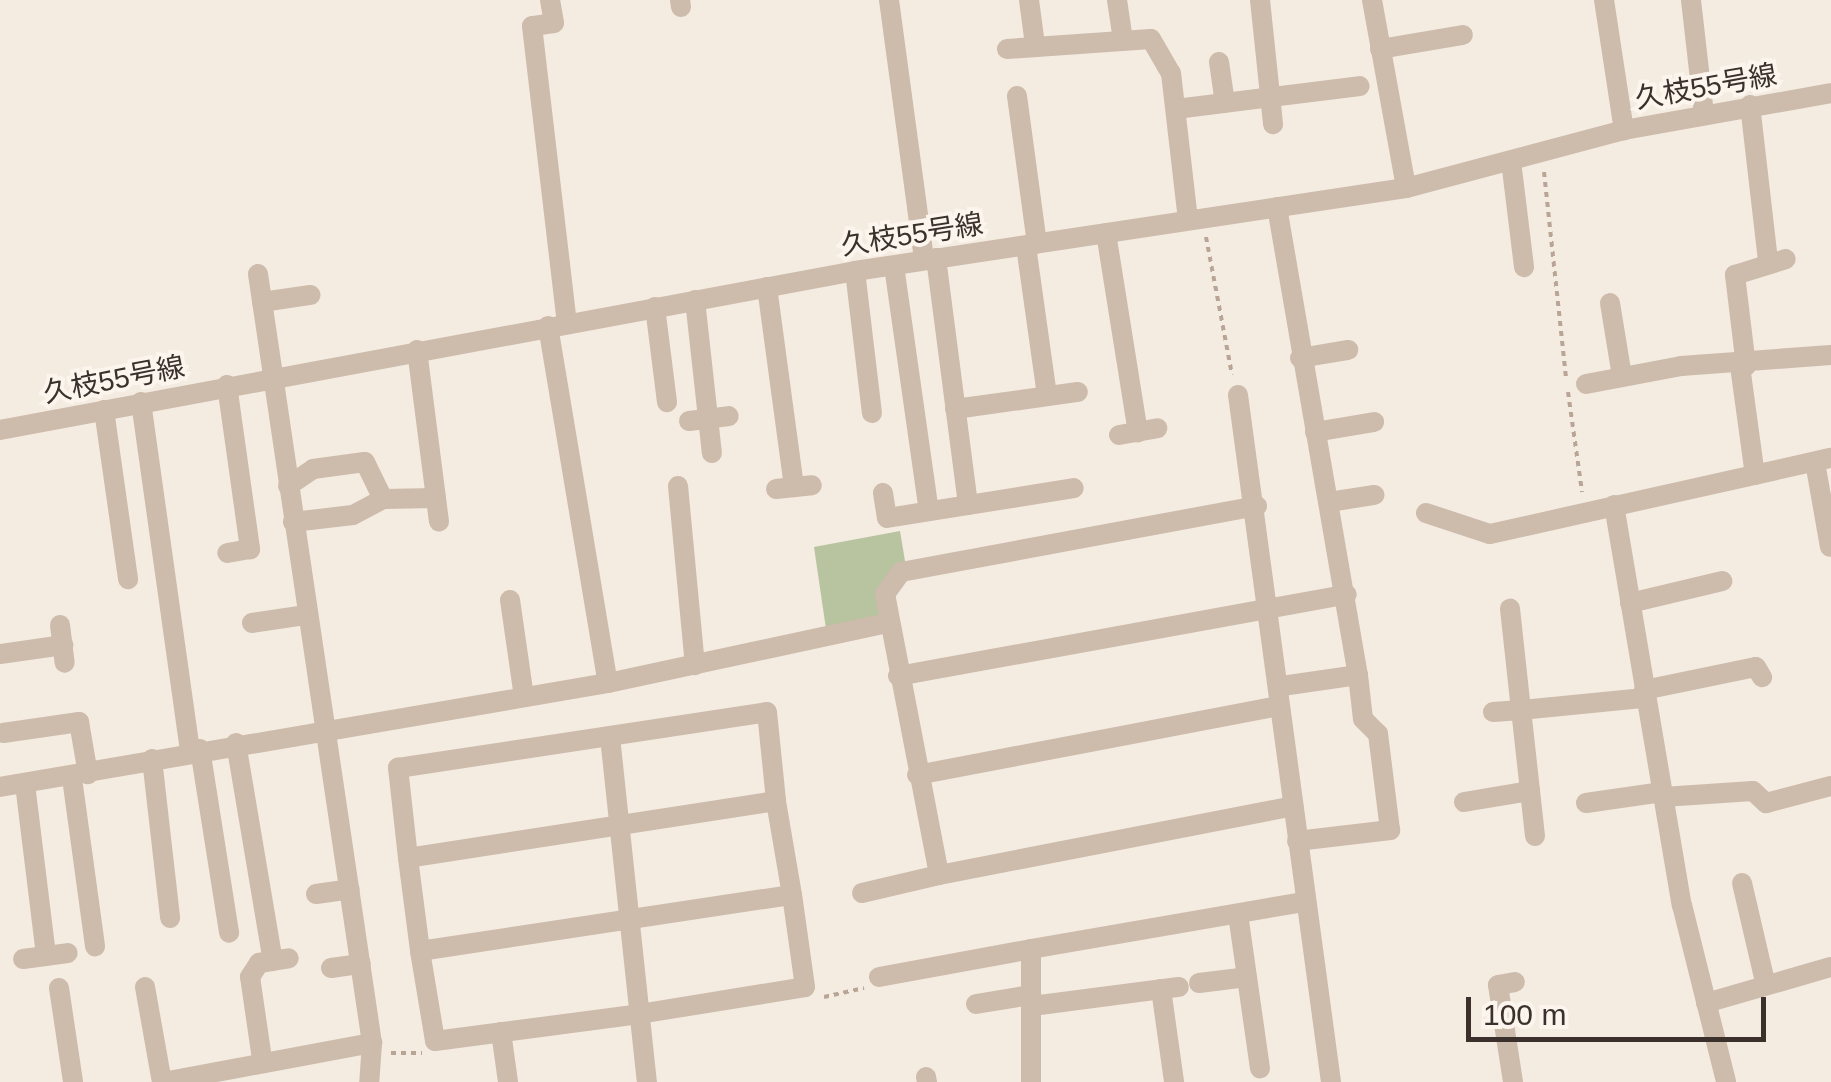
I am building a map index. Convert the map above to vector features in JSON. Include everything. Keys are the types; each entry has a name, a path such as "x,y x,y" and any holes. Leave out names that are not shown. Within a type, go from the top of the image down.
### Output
{"street":[{"path":"550,0 554,23 532,26 558,325 608,683"},
{"path":"888,0 956,409 968,505"},
{"path":"1029,0 1035,45"},
{"path":"1117,0 1123,40"},
{"path":"1260,0 1273,124"},
{"path":"1372,0 1406,188"},
{"path":"1604,0 1624,130"},
{"path":"1691,0 1704,114"},
{"path":"1380,48 1463,35"},
{"path":"1007,49 1151,40 1162,50 1196,219"},
{"path":"1219,62 1225,102"},
{"path":"1176,110 1360,86"},
{"name":"久枝55号線","path":"0,430 273,376 854,271 1406,188 1624,130 1831,94"},
{"path":"1018,96 1047,396"},
{"path":"1750,106 1777,260 1735,275 1754,475"},
{"path":"1511,161 1524,267"},
{"path":"1277,207 1300,358 1347,594 1363,720 1378,734 1390,830 1297,841"},
{"path":"1106,233 1138,432"},
{"path":"894,266 929,511"},
{"path":"854,271 872,412"},
{"path":"258,274 321,728 372,1043 369,1082"},
{"path":"767,287 775,411 794,487"},
{"path":"262,302 310,296"},
{"path":"695,300 712,453"},
{"path":"1610,303 1622,376"},
{"path":"654,307 667,402"},
{"path":"417,350 439,522"},
{"path":"1300,358 1348,350"},
{"path":"1586,384 1622,376 1831,355"},
{"path":"226,386 250,550 227,552"},
{"path":"956,409 1078,392"},
{"path":"1238,395 1272,606 1303,902 1331,1082"},
{"path":"141,402 195,750 229,933"},
{"path":"104,410 128,579"},
{"path":"1315,432 1374,422"},
{"path":"1426,513 1490,534 1823,460 1830,546"},
{"path":"288,486 312,469 365,462 383,499"},
{"path":"678,486 695,665"},
{"path":"883,492 887,518 1074,488"},
{"path":"1329,502 1374,495"},
{"path":"293,522 353,515 383,499 436,498"},
{"path":"1614,505 1662,794 1726,1082"},
{"path":"939,875 885,594 901,572 1256,506"},
{"path":"1630,603 1722,581"},
{"path":"898,676 1347,594"},
{"path":"510,600 524,696"},
{"path":"1510,609 1535,836"},
{"path":"252,623 306,616"},
{"path":"0,787 80,776 195,750 321,728 608,683 889,623"},
{"path":"0,654 63,644"},
{"path":"1493,712 1644,694 1756,667 1762,677"},
{"path":"917,775 1281,696 1358,675"},
{"path":"767,712 804,987 434,1041 398,768 610,736 767,712"},
{"path":"16,725 79,722 95,946"},
{"path":"610,736 647,1082"},
{"path":"236,743 281,959 250,977 262,1058"},
{"path":"152,759 170,918"},
{"path":"24,784 46,956"},
{"path":"1586,803 1662,794 1753,791 1766,803 1831,786"},
{"path":"1464,802 1530,791"},
{"path":"408,858 776,801"},
{"path":"862,893 1293,806"},
{"path":"1742,883 1765,982"},
{"path":"316,894 350,889"},
{"path":"420,951 792,895"},
{"path":"879,977 1303,902"},
{"path":"1238,914 1260,1068"},
{"path":"1031,949 1032,1082"},
{"path":"23,960 68,953"},
{"path":"331,968 361,964"},
{"path":"1706,1003 1765,982 1831,967"},
{"path":"976,1004 1247,977"},
{"path":"1509,1082 1498,985 1515,982"},
{"path":"1174,1082 1180,986"},
{"path":"145,987 162,1082 262,1058 372,1043"},
{"path":"59,988 72,1082"},
{"path":"501,1032 508,1082"}],"path":[{"path":"1541,152 1584,512"},
{"path":"1196,219 1238,395"},
{"path":"804,987 814,998 879,977"}],"green space":[{"path":"900,531 906,567 882,616 826,629 814,547"}]}
